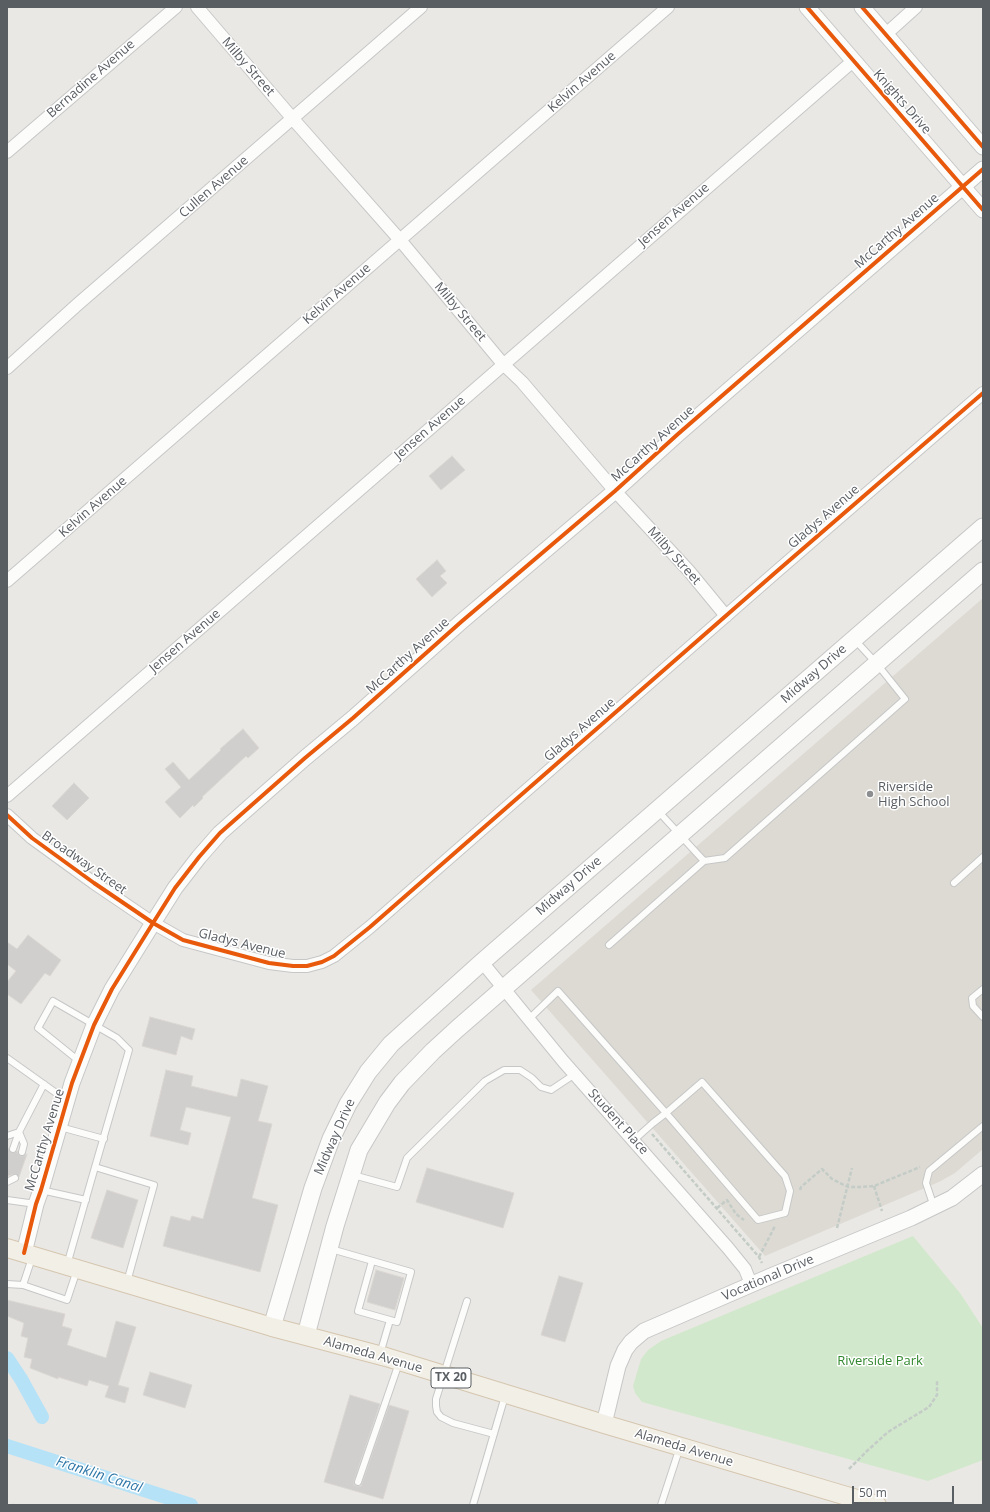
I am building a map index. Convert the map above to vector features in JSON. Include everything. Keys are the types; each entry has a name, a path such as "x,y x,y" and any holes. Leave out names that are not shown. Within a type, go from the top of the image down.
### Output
{"main road":[{"name":"Midway Drive","path":"272,1327 313,1188 331,1139 348,1104 368,1072 391,1044 482,962 983,527"},
{"path":"306,1335 359,1150 387,1103 402,1083 433,1051 983,571"},
{"name":"Alameda Avenue","path":"21,1252 272,1327 379,1355 877,1505"}],"street":[{"name":"Bernadine Avenue","path":"7,152 176,7"},
{"name":"Milby Street","path":"197,7 400,240 503,364 522,382 615,491 689,571 726,616"},
{"name":"Cullen Avenue","path":"7,368 78,304 421,7"},
{"name":"Kelvin Avenue","path":"7,581 668,7"},
{"name":"Knights Drive","path":"807,7 983,210"},
{"path":"862,7 983,147"},
{"path":"886,34 916,7"},
{"name":"Jensen Avenue","path":"7,796 853,61"},
{"name":"McCarthy Avenue","path":"21,1252 42,1190 67,1100 94,1025 112,989 175,888 220,834 461,622 615,491 678,434 983,169"},
{"name":"Gladys Avenue","path":"153,923 183,940 269,963 307,966 322,962 334,956 370,927 983,392"},
{"name":"Broadway Street","path":"7,815 32,838 153,923"},
{"name":"Student Place","path":"482,962 506,988 529,1019 575,1074 728,1248 745,1269 750,1284"},
{"name":"Vocational Drive","path":"604,1424 618,1366 625,1350 631,1342 650,1328 750,1284 911,1218 952,1198 983,1174"}],"lane":[{"path":"609,945 704,861 725,858 905,699 877,664 854,639"},
{"path":"657,810 704,861"},
{"path":"954,883 983,857"},
{"path":"983,989 972,998 973,1006 983,1017"},
{"path":"529,1019 558,992 666,1114 758,1220 785,1213 790,1191 785,1176 702,1082 666,1114 634,1140"},
{"path":"7,1284 23,1285 67,1300 72,1267 86,1200 129,1050 118,1038 53,1001 38,1028 81,1062"},
{"path":"7,1058 67,1100"},
{"path":"352,1175 397,1187 407,1158 485,1081 504,1070 520,1070 532,1078 541,1087 551,1090 575,1074"},
{"path":"13,1150 19,1132 44,1084"},
{"path":"934,1207 926,1183 929,1171 983,1126"},
{"path":"60,1127 104,1139"},
{"path":"7,1136 19,1132"},
{"path":"19,1132 24,1144 22,1152"},
{"path":"95,1167 154,1184 126,1283"},
{"path":"7,1182 15,1178"},
{"path":"42,1190 86,1200"},
{"path":"7,1200 36,1204"},
{"path":"330,1248 411,1272 397,1322 358,1311 372,1261"},
{"path":"21,1252 23,1285"},
{"path":"467,1301 436,1399 438,1412 441,1417 453,1423 494,1434"},
{"path":"379,1355 390,1320"},
{"path":"358,1482 399,1361"},
{"path":"473,1505 505,1394"},
{"path":"661,1505 680,1446"}],"path":[{"path":"648,1128 760,1257 762,1263"},
{"path":"800,1194 801,1187 822,1169 832,1179 848,1187 861,1188 874,1186 918,1169 924,1164"},
{"path":"837,1228 852,1168"},
{"path":"874,1186 882,1211"},
{"path":"717,1208 727,1200 736,1214 748,1223"},
{"path":"767,1227 779,1224"},
{"path":"760,1257 775,1226"},
{"path":"849,1469 867,1450 888,1432 930,1407 937,1395 937,1380"}],"shaded area":[{"name":"Riverside High School","path":"983,598 983,1149 955,1173 939,1182 765,1256 531,990"}],"green space":[{"name":"Riverside Park","path":"913,1236 960,1293 983,1328 983,1460 928,1481 642,1402 635,1393 633,1386 641,1359 648,1350 661,1341"}],"building":[{"path":"452,456 465,470 441,490 429,476"},
{"path":"437,560 446,571 440,576 447,583 432,597 416,579"},
{"path":"243,729 259,748 248,758 246,756 202,797 203,798 194,807 193,805 180,818 165,802 181,787 165,769 173,762 189,780 221,750 220,749"},
{"path":"74,783 89,798 67,820 52,806"},
{"path":"28,935 61,960 50,976 45,973 21,1004 7,994 7,982 16,971 7,964 7,942 17,949"},
{"path":"150,1017 195,1029 192,1040 181,1036 176,1055 142,1046"},
{"path":"166,1070 193,1076 191,1086 237,1097 241,1079 268,1086 258,1121 272,1124 252,1198 278,1205 260,1272 163,1246 171,1216 190,1221 192,1216 203,1219 231,1117 186,1107 180,1130 191,1133 188,1145 150,1136"},
{"path":"7,1147 12,1153 18,1151 18,1154 21,1156 27,1154 19,1177 16,1174 7,1176"},
{"path":"427,1168 514,1193 503,1228 416,1202"},
{"path":"107,1190 138,1200 123,1248 91,1238"},
{"path":"376,1270 404,1278 395,1310 367,1302"},
{"path":"559,1276 583,1283 565,1342 541,1335"},
{"path":"7,1300 65,1314 62,1326 72,1329 67,1345 106,1358 116,1321 136,1327 118,1385 129,1388 125,1403 105,1397 109,1386 89,1380 87,1386 58,1377 58,1379 30,1368 32,1359 24,1357 28,1338 21,1336 24,1323 7,1316"},
{"path":"150,1372 192,1385 185,1408 143,1395"},
{"path":"350,1395 380,1404 354,1481 354,1485 357,1486 361,1486 389,1405 409,1411 383,1499 324,1482"}],"waterway":[{"path":"7,1358 21,1379 42,1417"},
{"name":"Franklin Canal","path":"7,1446 191,1505"}],"railway":[{"path":"7,1502 16,1505"}],"cycle path":[{"path":"807,7 983,210"},
{"path":"862,7 983,147"},
{"path":"24,1253 36,1204 72,1083 94,1025 112,989 175,888 220,833 461,622 615,491 678,434 983,169"},
{"path":"7,815 32,838 94,883 153,923 183,940 269,963 307,966 322,962 334,956 370,927 983,393"}],"place":[{"name":"Riverside High School","path":"870,794"}]}
